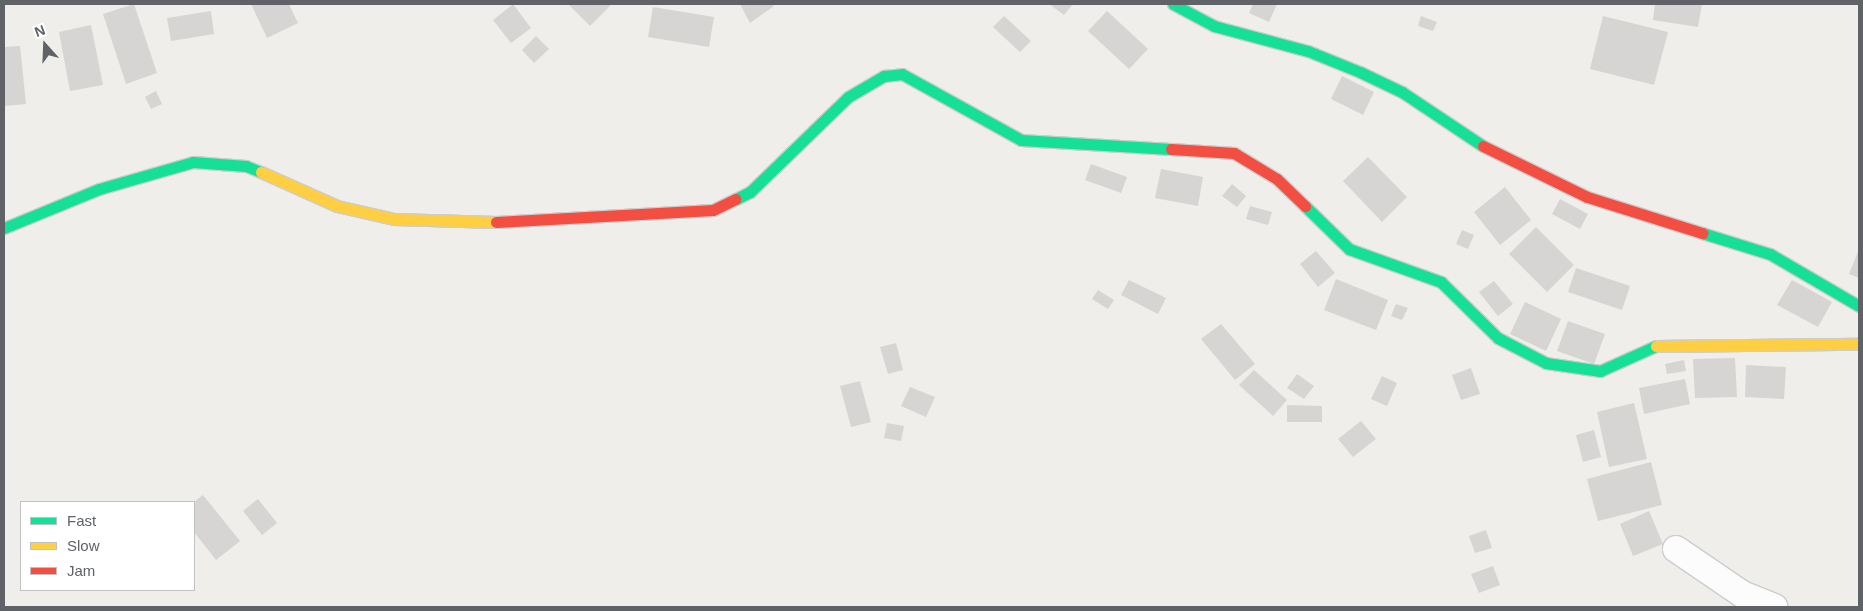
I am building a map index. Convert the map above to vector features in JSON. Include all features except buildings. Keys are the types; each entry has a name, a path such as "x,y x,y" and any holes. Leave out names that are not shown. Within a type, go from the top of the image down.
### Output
{"street":[{"path":"1173,4 1214,26 1308,51 1360,72 1402,92 1465,137 1587,197 1770,254 1859,306"},
{"path":"4,228 98,189 194,162 246,166 337,206 394,219 498,222 713,210 750,192 848,97 884,76 902,74 1021,140 1234,153 1277,179 1349,249 1441,282 1498,338 1546,363 1600,371 1652,347 1673,343 1859,344"},
{"path":"1676,549 1766,606"}],"traffic: fast":[{"path":"1173,4 1214,26 1308,51 1360,72 1402,92 1483,146"},
{"path":"736,199 750,192 848,97 884,76 902,74 1021,140 1171,149"},
{"path":"4,228 99,189 193,162 246,166 261,172"},
{"path":"1305,206 1349,249 1441,282 1498,338 1546,363 1600,371 1656,346"},
{"path":"1702,233 1770,254 1859,306"}],"traffic: slow":[{"path":"261,172 337,206 394,219 496,222"},
{"path":"1656,346 1859,344"}],"traffic: jam":[{"path":"1483,146 1587,197 1702,233"},
{"path":"1171,149 1234,153 1277,179 1305,206"},
{"path":"496,222 713,210 736,199"}]}
